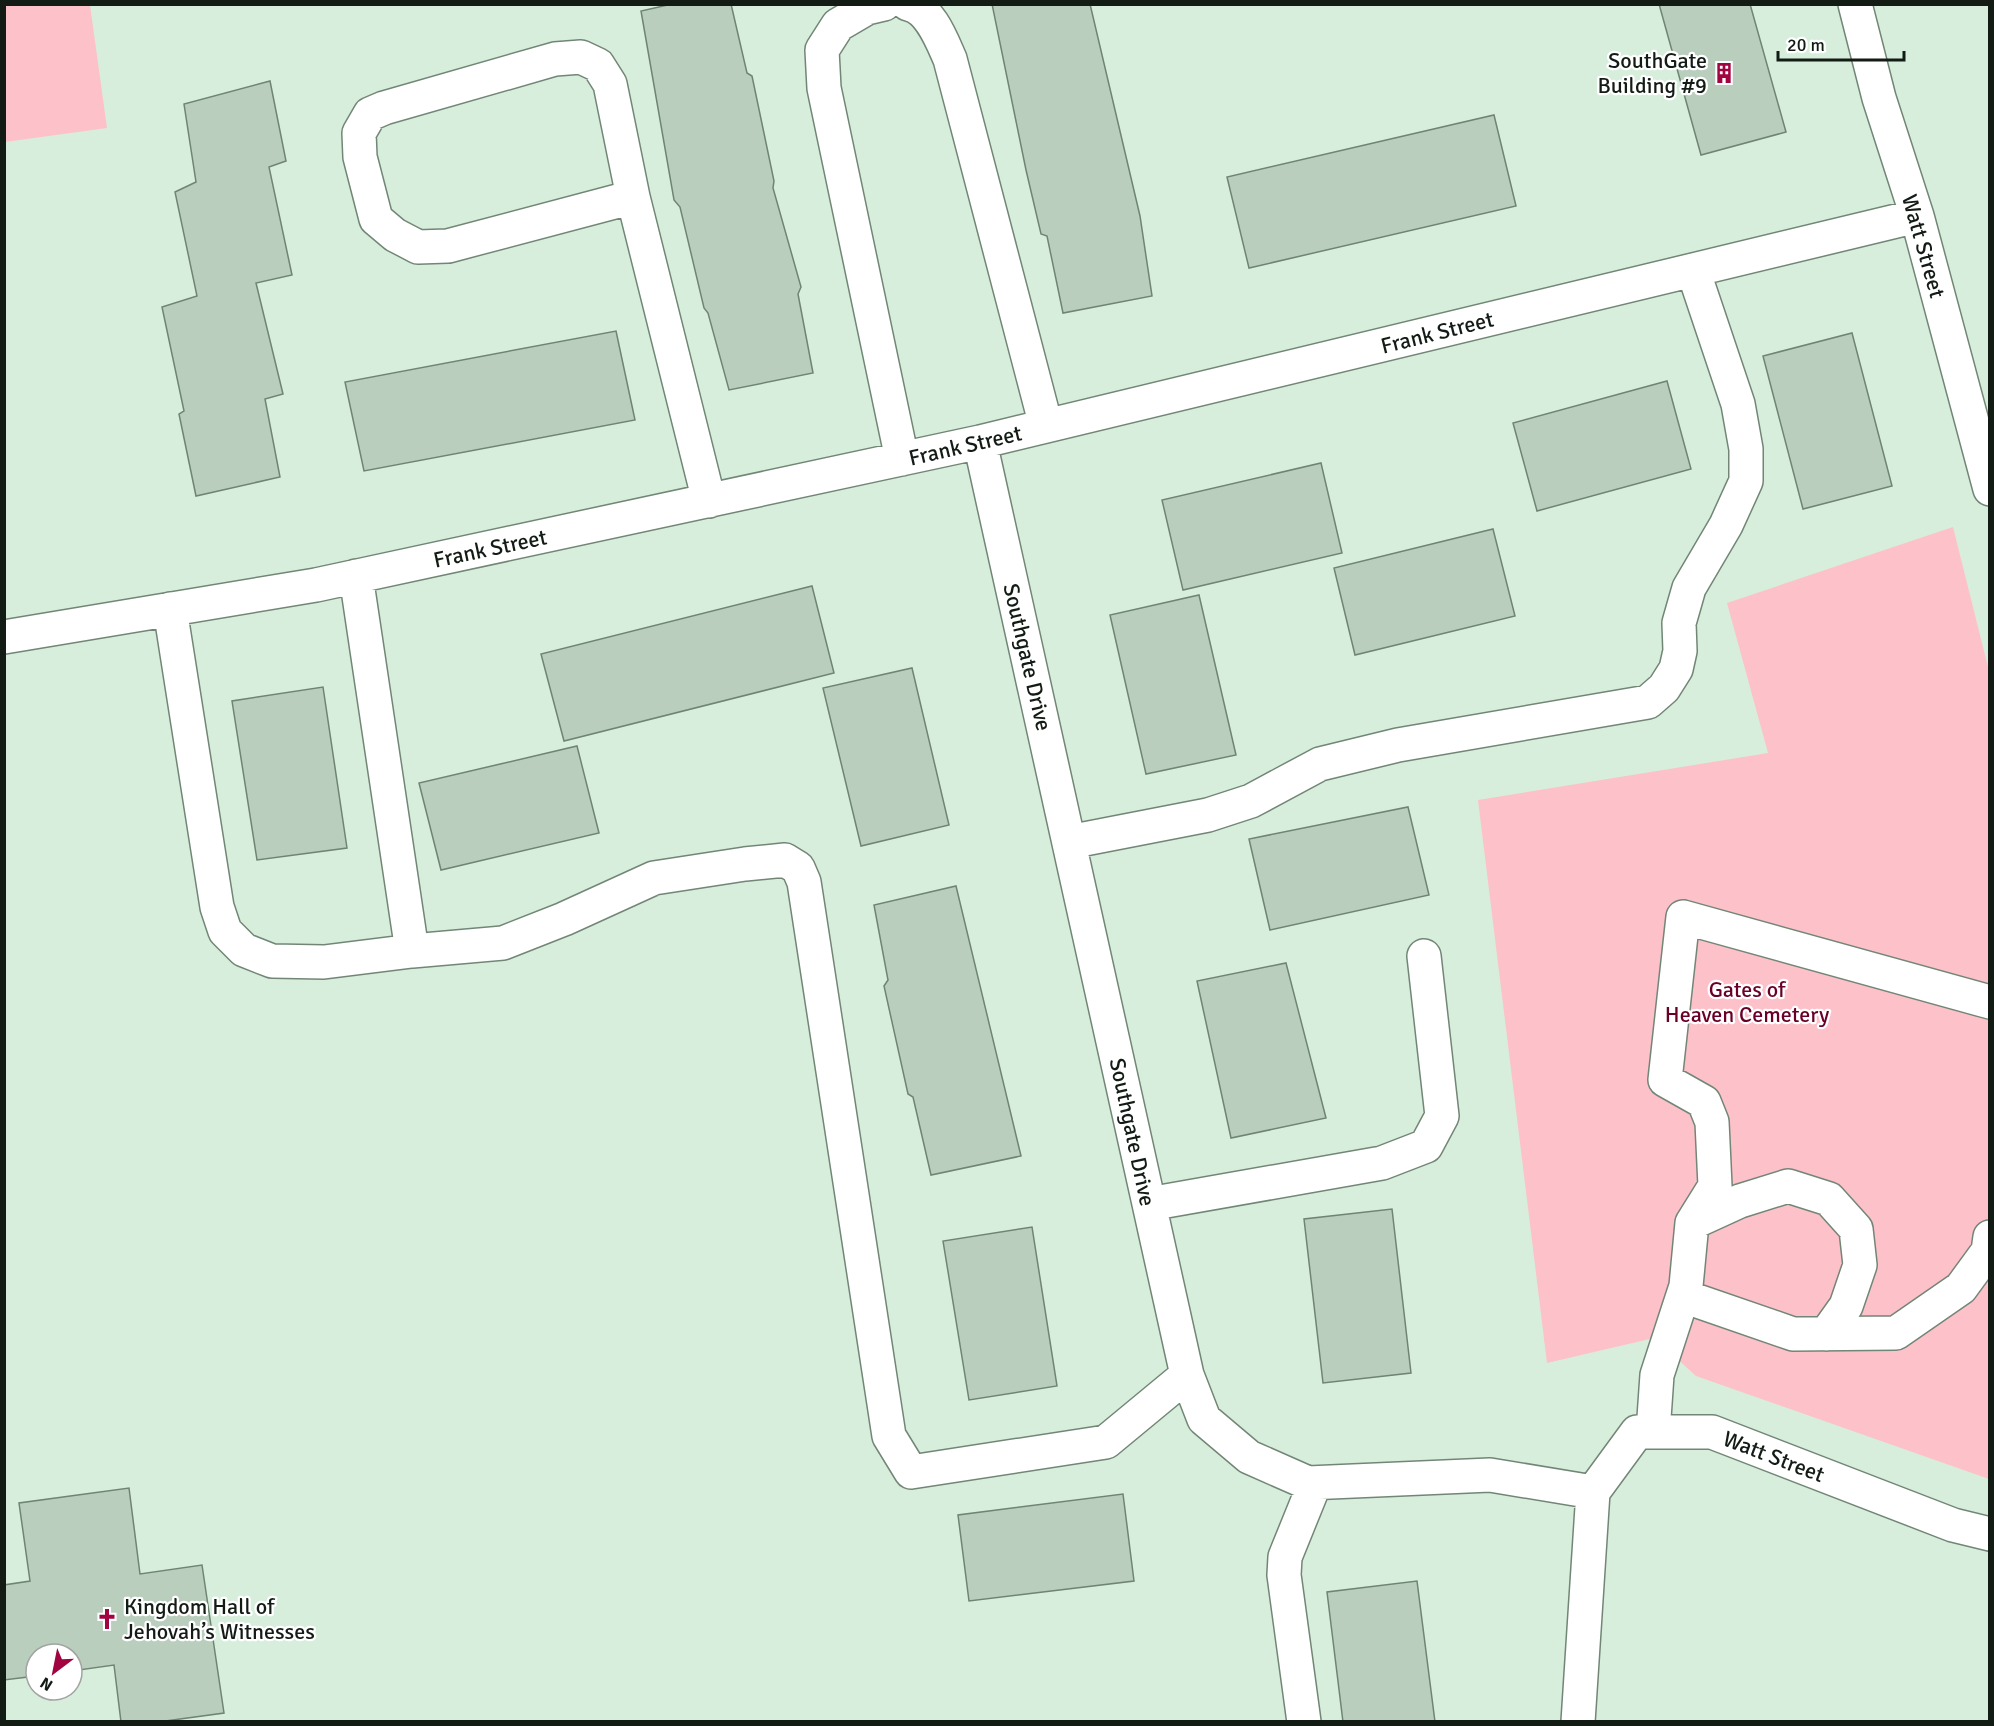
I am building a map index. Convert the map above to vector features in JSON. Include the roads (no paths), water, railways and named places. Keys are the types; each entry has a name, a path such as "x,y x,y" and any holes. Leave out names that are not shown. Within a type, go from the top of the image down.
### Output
{"street":[{"path":"884,4 867,8 838,25 822,50 824,88 902,459"},
{"path":"909,4 915,6 934,25 950,59 1046,426"},
{"name":"Watt Street","path":"1855,4 1879,98 1917,216 1989,489"},
{"path":"633,197 448,246 418,247 395,235 376,219 360,157 359,133 370,114 384,108 555,59 580,57 598,66 610,84 633,197 709,501"},
{"name":"Frank Street","path":"4,637 356,576 980,442 1917,216"},
{"path":"1069,842 1208,815 1251,801 1320,764 1398,746 1648,702 1664,688 1676,669 1680,651 1679,623 1689,588 1726,525 1746,482 1746,449 1738,404 1693,270"},
{"name":"Southgate Drive","path":"980,442 1186,1374 1204,1419 1249,1456 1308,1483 1490,1475 1593,1492"},
{"path":"356,576 412,951"},
{"path":"170,609 217,907 225,931 244,950 272,961 324,962 503,943 564,920 654,878 785,860 798,868 804,882 889,1436 911,1472 1106,1443 1186,1374"},
{"path":"1653,1432 1657,1375 1686,1286 1692,1223 1715,1186 1712,1122 1704,1102 1665,1080 1683,917 1989,1002"},
{"path":"1149,1204 1382,1163 1426,1146 1442,1116 1424,956"},
{"path":"1692,1223 1740,1201 1788,1186 1829,1199 1856,1229 1860,1265 1846,1306 1826,1334"},
{"path":"1683,1296 1793,1334 1896,1333 1961,1288 1988,1251 1989,1237"},
{"name":"Watt Street","path":"1593,1492 1637,1432 1713,1432 1953,1526 1989,1534"},
{"path":"1304,1722 1284,1575 1285,1557 1315,1483"},
{"path":"1578,1722 1593,1492"}],"place":[{"name":"SouthGate Building #9","path":"1724,73"},
{"name":"Kingdom Hall of Jehovah’s Witnesses","path":"107,1619"}],"park label":[{"name":"Gates of Heaven Cemetery","path":"1747,1002"}]}
